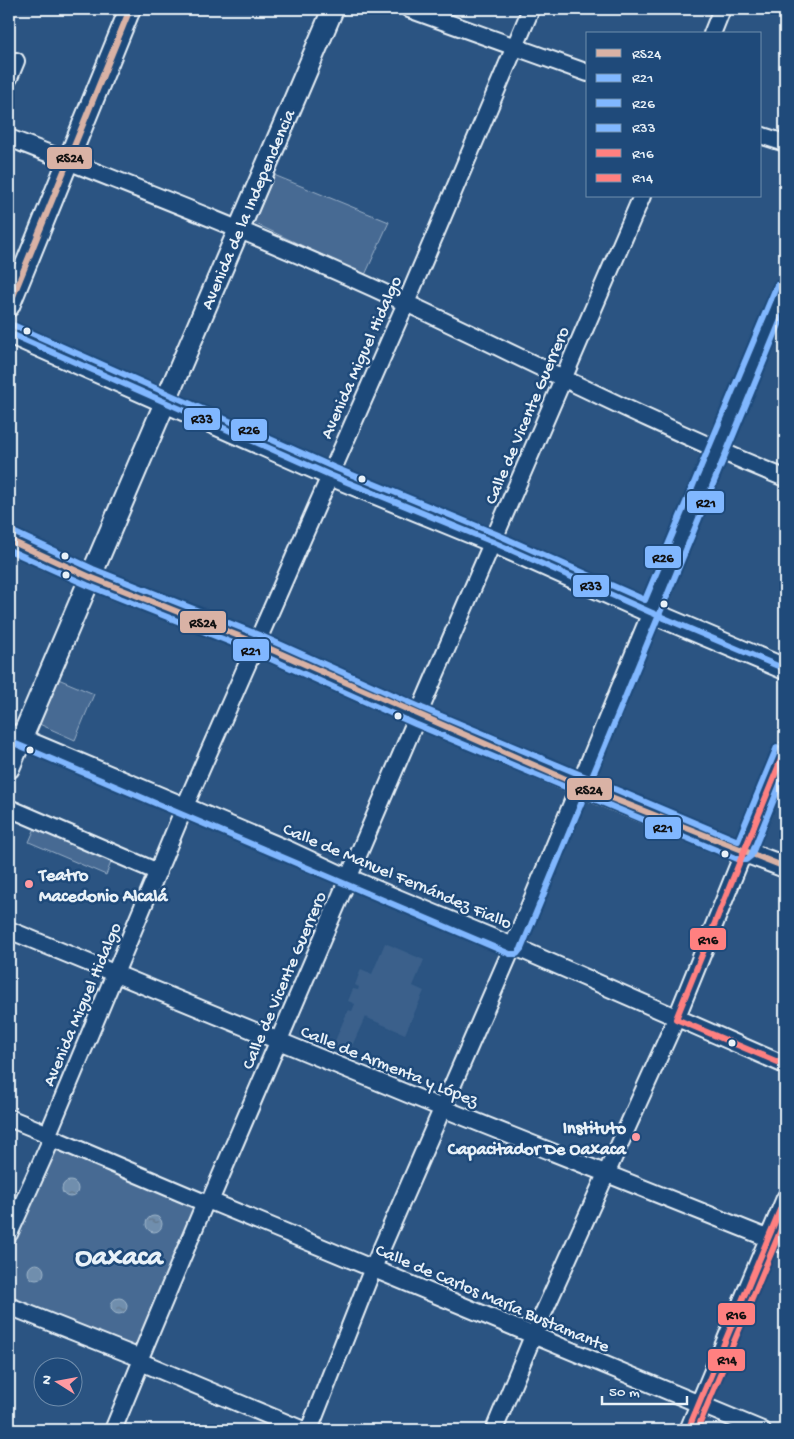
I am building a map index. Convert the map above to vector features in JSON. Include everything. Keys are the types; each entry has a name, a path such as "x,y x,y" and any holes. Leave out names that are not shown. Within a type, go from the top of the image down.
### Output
{"main road":[{"path":"9,306 130,9"},
{"name":"Avenida de la Independencia","path":"9,768 17,735 89,576 333,9"},
{"path":"9,334 330,475 493,542 650,612 785,668"},
{"path":"9,540 89,576 256,643 418,716 580,785 743,852 785,867"}],"street":[{"path":"409,9 586,72"},
{"name":"Avenida Miguel Hidalgo","path":"9,1234 185,806 406,303 530,9"},
{"path":"713,32 722,9"},
{"path":"9,78 16,61"},
{"path":"762,135 785,144"},
{"path":"9,138 238,229 406,303 718,451 785,478"},
{"name":"Calle de Vicente Guerrero","path":"113,1430 140,1360 207,1202 279,1040 641,198"},
{"path":"309,1430 373,1268 513,946 785,288"},
{"name":"Calle de Manuel Fernández Fiallo","path":"17,735 513,946 785,1065"},
{"path":"494,1430 533,1336 676,1018 785,750"},
{"path":"9,808 158,872"},
{"name":"Calle de Armenta y López","path":"9,930 442,1108 785,1245"},
{"name":"Calle de Carlos María Bustamante","path":"9,1118 207,1202 373,1268 698,1405 762,1430"},
{"path":"688,1430 785,1198"},
{"path":"9,1306 303,1430"}],"shaded area":[{"path":"274,175 389,222 365,275 254,223"},
{"path":"56,678 94,694 75,740 37,723"},
{"path":"9,802 147,876 112,860 106,875 29,842 36,826"},
{"path":"385,943 424,960 413,986 424,991 405,1034 365,1017 348,1055 332,1048 348,1010 352,1011 355,1004 348,1001 353,989 358,990 359,987 355,985 361,969 372,974"},
{"path":"53,1143 199,1205 138,1351 9,1297 9,1249"}],"water":[{"path":"67,1181 73,1181 78,1186 76,1195 67,1197 62,1192 62,1186"},
{"path":"151,1216 157,1216 162,1221 160,1230 151,1232 146,1227 146,1221"},
{"path":"33,1264 39,1264 44,1269 42,1278 33,1280 28,1275 28,1269"},
{"path":"116,1298 122,1298 127,1303 125,1312 116,1314 111,1309 111,1303"}],"transit line":[{"name":"RS24","path":"9,306 130,9"},
{"name":"R26","path":"13,325 333,467 496,534 645,600 777,285"},
{"name":"R21","path":"9,741 510,954 517,954 521,949 785,310"},
{"name":"R33","path":"9,333 330,475 493,542 650,612 785,669"},
{"name":"R26","path":"13,532 93,569 259,635 422,708 738,841 777,747"},
{"name":"RS24","path":"9,540 90,577 259,644 586,788 785,867"},
{"name":"R21","path":"9,550 87,585 253,651 415,724 740,860 746,860 751,856 785,772"},
{"name":"R16","path":"785,750 676,1019 785,1065"},
{"name":"R16","path":"688,1430 785,1198"},
{"name":"R14","path":"697,1430 785,1220"}],"place":[{"name":"Teatro Macedonio Alcalá","path":"29,884"},
{"name":"Instituto Capacitador De Oaxaca","path":"636,1137"}],"district":[{"name":"Oaxaca","path":"119,1254"}]}
